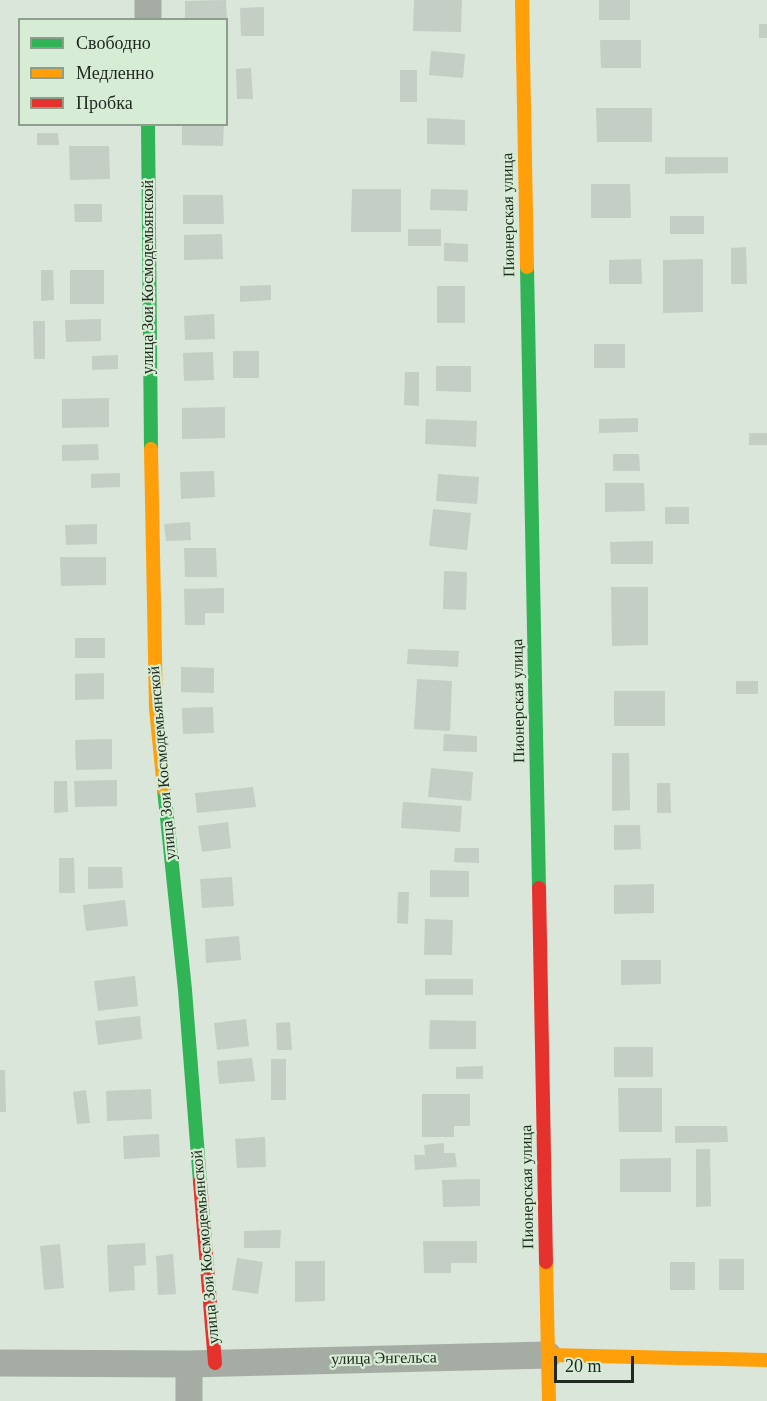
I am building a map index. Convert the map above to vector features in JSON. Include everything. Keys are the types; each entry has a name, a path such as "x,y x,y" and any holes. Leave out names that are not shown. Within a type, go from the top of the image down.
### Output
{"street":[{"path":"148,0 148,18"},
{"name":"Пионерская улица","path":"522,0 549,1401"},
{"name":"улица Зои Космодемьянской","path":"148,126 148,321 156,708 185,990 202,1363 189,1401"},
{"name":"улица Энгельса","path":"0,1363 202,1363 548,1355 767,1360"}],"building":[{"path":"226,0 227,18 185,18 185,1"},
{"path":"414,0 462,0 461,32 413,31"},
{"path":"599,0 630,0 630,20 599,20"},
{"path":"264,7 264,36 241,36 240,8"},
{"path":"759,24 767,24 767,38 759,38"},
{"path":"600,40 641,40 641,68 601,68"},
{"path":"431,51 465,54 463,78 429,75"},
{"path":"251,68 253,99 237,99 236,69"},
{"path":"400,70 417,70 417,102 400,102"},
{"path":"596,108 652,108 652,142 597,142"},
{"path":"427,118 465,120 465,145 427,144"},
{"path":"182,126 224,126 223,146 182,145"},
{"path":"37,133 58,133 59,145 37,145"},
{"path":"69,146 109,146 110,179 70,180"},
{"path":"665,157 728,157 728,173 665,174"},
{"path":"591,184 630,184 631,218 591,218"},
{"path":"352,189 401,189 401,232 351,232"},
{"path":"431,189 468,190 467,211 430,210"},
{"path":"183,195 223,195 224,224 183,224"},
{"path":"74,204 102,204 102,222 75,222"},
{"path":"670,216 704,216 704,234 670,234"},
{"path":"408,229 441,229 441,246 408,246"},
{"path":"222,234 223,259 184,260 184,235"},
{"path":"444,243 468,244 468,262 444,261"},
{"path":"746,247 747,284 731,284 731,248"},
{"path":"641,259 642,284 609,284 609,260"},
{"path":"703,259 703,312 663,313 663,260"},
{"path":"41,270 53,270 54,300 41,301"},
{"path":"70,270 104,270 104,304 70,304"},
{"path":"271,285 271,300 240,302 240,286"},
{"path":"437,286 465,286 465,323 437,323"},
{"path":"214,314 215,339 185,340 184,316"},
{"path":"101,319 101,341 66,342 65,320"},
{"path":"33,321 45,321 45,359 34,359"},
{"path":"594,344 625,344 625,368 594,368"},
{"path":"233,351 259,351 259,378 233,378"},
{"path":"213,352 214,380 184,381 183,353"},
{"path":"118,355 118,369 92,370 92,356"},
{"path":"436,366 471,366 471,392 436,391"},
{"path":"405,372 419,372 419,406 404,405"},
{"path":"109,398 109,427 62,428 62,399"},
{"path":"225,407 225,438 182,439 182,408"},
{"path":"638,418 638,432 599,433 599,419"},
{"path":"426,419 477,421 476,447 425,444"},
{"path":"749,433 767,433 767,445 749,445"},
{"path":"98,444 99,460 62,461 62,445"},
{"path":"613,454 639,454 640,471 613,471"},
{"path":"214,471 215,497 181,499 180,472"},
{"path":"120,473 120,487 91,488 91,474"},
{"path":"438,474 479,477 477,504 436,501"},
{"path":"605,483 644,483 645,511 605,512"},
{"path":"665,507 689,507 689,524 665,524"},
{"path":"433,509 471,513 467,550 429,546"},
{"path":"190,522 191,540 166,541 164,524"},
{"path":"97,524 97,544 66,545 65,525"},
{"path":"653,541 653,564 611,564 610,542"},
{"path":"184,548 216,548 217,577 185,577"},
{"path":"60,557 106,557 106,585 61,586"},
{"path":"444,571 467,572 466,610 443,609"},
{"path":"611,587 648,587 648,645 612,646"},
{"path":"224,588 224,613 205,613 205,625 185,625 184,589"},
{"path":"75,638 105,638 105,658 75,658"},
{"path":"408,649 459,651 458,667 407,664"},
{"path":"181,667 214,668 214,693 181,692"},
{"path":"104,673 104,699 75,700 75,674"},
{"path":"417,679 452,681 450,731 414,729"},
{"path":"736,681 758,681 758,694 736,694"},
{"path":"614,691 665,691 665,726 614,726"},
{"path":"213,707 214,733 183,734 182,708"},
{"path":"444,734 477,736 477,752 443,751"},
{"path":"112,739 112,769 76,770 75,740"},
{"path":"612,753 629,753 630,810 612,811"},
{"path":"431,768 473,772 471,801 428,797"},
{"path":"117,780 117,806 75,807 74,781"},
{"path":"54,781 67,781 68,812 54,813"},
{"path":"657,783 670,783 671,813 657,813"},
{"path":"253,787 256,807 197,813 195,793"},
{"path":"403,802 462,806 460,832 401,828"},
{"path":"228,822 231,848 202,852 198,826"},
{"path":"614,825 640,825 641,849 614,850"},
{"path":"455,848 479,848 479,863 454,862"},
{"path":"59,858 74,858 75,893 59,893"},
{"path":"88,867 122,867 123,888 88,889"},
{"path":"430,870 469,871 469,897 430,897"},
{"path":"232,877 234,906 202,908 200,879"},
{"path":"654,884 654,913 614,914 614,885"},
{"path":"398,892 409,892 408,924 397,923"},
{"path":"125,900 128,926 86,931 83,905"},
{"path":"425,919 453,920 452,955 424,955"},
{"path":"239,936 241,960 206,963 205,939"},
{"path":"621,960 661,960 661,984 621,985"},
{"path":"135,976 138,1006 98,1011 94,981"},
{"path":"425,979 473,979 473,995 425,995"},
{"path":"140,1016 142,1039 98,1045 95,1021"},
{"path":"246,1019 249,1046 217,1050 214,1023"},
{"path":"430,1020 476,1021 476,1049 429,1049"},
{"path":"290,1022 292,1050 277,1050 276,1023"},
{"path":"614,1047 653,1047 653,1077 614,1077"},
{"path":"252,1058 255,1081 219,1084 217,1061"},
{"path":"271,1059 286,1059 286,1100 271,1100"},
{"path":"483,1066 483,1079 456,1079 456,1067"},
{"path":"0,1070 5,1070 6,1112 0,1112"},
{"path":"618,1088 662,1088 662,1132 619,1132"},
{"path":"151,1089 152,1119 107,1121 106,1091"},
{"path":"86,1090 90,1123 77,1124 73,1092"},
{"path":"422,1094 470,1094 470,1126 454,1126 454,1137 422,1137"},
{"path":"675,1126 727,1126 728,1142 675,1143"},
{"path":"159,1134 160,1157 124,1159 123,1136"},
{"path":"265,1137 266,1167 237,1168 235,1139"},
{"path":"444,1143 444,1153 455,1153 457,1167 415,1170 414,1155 425,1155 424,1145"},
{"path":"696,1149 710,1149 711,1206 696,1207"},
{"path":"671,1158 671,1192 620,1192 620,1159"},
{"path":"480,1179 480,1206 443,1207 442,1180"},
{"path":"281,1230 280,1248 244,1248 244,1231"},
{"path":"423,1241 477,1241 477,1263 451,1263 451,1273 424,1273"},
{"path":"145,1243 146,1265 134,1266 135,1290 109,1292 107,1245"},
{"path":"60,1244 64,1288 44,1290 40,1246"},
{"path":"173,1254 176,1294 158,1295 156,1256"},
{"path":"237,1258 263,1262 258,1294 232,1290"},
{"path":"719,1259 744,1259 744,1290 719,1290"},
{"path":"295,1261 325,1261 325,1301 295,1302"},
{"path":"670,1262 695,1262 695,1290 670,1290"}],"traffic: fast":[{"path":"148,126 151,449"},
{"path":"527,267 539,888"},
{"path":"164,789 185,990 200,1182"}],"traffic: slow":[{"path":"522,0 527,267"},
{"path":"151,449 156,708 164,789"},
{"path":"546,1262 549,1401"},
{"path":"548,1355 767,1360"}],"traffic: jam":[{"path":"539,888 546,1262"},
{"path":"200,1182 215,1363"}]}
